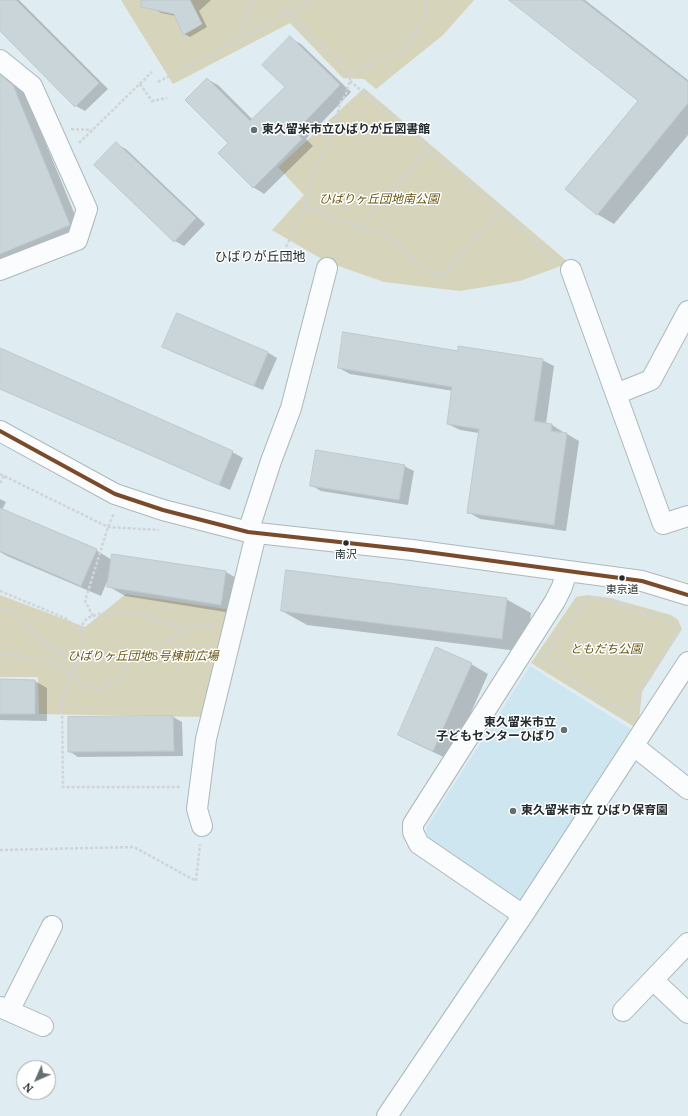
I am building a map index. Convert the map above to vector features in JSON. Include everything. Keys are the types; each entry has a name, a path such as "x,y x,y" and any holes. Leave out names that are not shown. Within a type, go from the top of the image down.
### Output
{"street":[{"path":"0,60 32,86 87,209 77,240 0,270"},
{"path":"202,826 197,809 206,739 234,624 252,533 271,461 291,408 327,268"},
{"path":"565,269 616,394 663,524 688,516"},
{"path":"616,394 651,380 688,311"},
{"path":"0,431 116,494 163,510 252,533 412,550 642,581 688,595"},
{"path":"523,915 419,844 413,832 413,824 532,639 555,601 562,587 567,571"},
{"path":"387,1116 523,915 659,706 687,667"},
{"path":"634,746 688,789"},
{"path":"43,1026 5,1009 52,926"},
{"path":"623,1011 688,943"},
{"path":"653,980 688,1013"}],"path":[{"path":"238,40 253,0"},
{"path":"158,82 288,13 309,0"},
{"path":"350,74 404,49 425,19 427,0"},
{"path":"286,247 307,200 308,186 334,125 340,104 346,94 350,81 350,74 288,13"},
{"path":"64,158 152,72"},
{"path":"350,81 565,269"},
{"path":"140,84 152,102 167,98"},
{"path":"362,227 429,150"},
{"path":"304,206 395,240 421,268 442,276 500,211"},
{"path":"0,474 108,527 160,530"},
{"path":"0,483 4,476"},
{"path":"93,616 85,601 108,527"},
{"path":"0,591 65,618 79,629 84,639 81,653 71,675 62,701 63,787 199,787"},
{"path":"587,598 605,599 646,614 669,620 678,633 640,692 628,715 568,677 566,666 559,661 552,664 543,659 549,650 587,598"},
{"path":"0,608 13,611 34,634 76,664"},
{"path":"79,629 87,618 102,613 135,612 185,629"},
{"path":"0,655 16,654 57,663 84,686 100,690 118,680 132,658 153,658 165,644 188,627 234,624"},
{"path":"532,639 549,650"},
{"path":"0,850 134,847 196,881 202,826"}],"shaded area":[{"name":"東久留米市立 ひばり保育園","path":"530,666 637,733 528,908 428,839 426,828"}],"green space":[{"path":"121,0 474,0 443,35 376,89 364,79 343,78 290,23 173,84"},
{"name":"ひばりヶ丘団地南公園","path":"364,88 569,263 520,281 460,291 384,282 327,262 272,230 304,195 278,167"},
{"name":"ひばりヶ丘団地8号棟前広場","path":"126,594 233,610 205,717 39,714 38,677 0,677 0,595 85,627"},
{"name":"ともだち公園","path":"587,595 610,598 671,615 678,620 682,629 642,692 638,729 531,663 576,597"}],"building":[{"path":"0,0 16,0 99,83 75,107 0,31"},
{"path":"142,0 190,0 202,24 183,35 174,14 141,7"},
{"path":"509,0 582,0 688,82 688,103 597,215 565,189 638,101"},
{"path":"290,36 340,85 295,132 302,139 253,188 218,153 228,143 185,100 207,78 250,121 285,87 262,65"},
{"path":"0,75 13,85 70,225 0,254"},
{"path":"116,142 196,218 174,242 94,165"},
{"path":"177,313 268,352 254,386 162,347"},
{"path":"343,332 458,351 458,346 543,359 534,421 552,424 551,431 567,433 554,525 467,513 479,429 447,424 452,387 338,368"},
{"path":"0,348 233,451 219,485 0,389"},
{"path":"316,450 405,465 399,500 310,486"},
{"path":"0,508 97,549 81,586 0,551"},
{"path":"112,554 226,571 221,605 107,587"},
{"path":"286,570 507,598 502,639 281,611"},
{"path":"436,647 472,663 433,751 398,735"},
{"path":"0,679 35,680 35,714 0,714"},
{"path":"173,716 174,751 68,752 68,717"}],"transit line":[{"path":"0,431 115,494 163,510 248,532 412,550 642,581 688,595"}],"place":[{"name":"東久留米市立ひばりが丘図書館","path":"254,130"},
{"name":"南沢","path":"346,543"},
{"name":"東京道","path":"622,578"},
{"name":"東久留米市立 子どもセンターひばり","path":"564,730"},
{"name":"東久留米市立 ひばり保育園","path":"513,811"}],"district":[{"name":"ひばりが丘団地","path":"260,257"}]}
